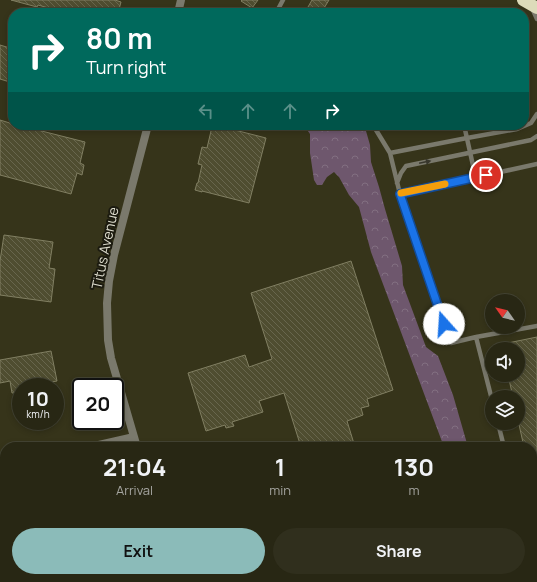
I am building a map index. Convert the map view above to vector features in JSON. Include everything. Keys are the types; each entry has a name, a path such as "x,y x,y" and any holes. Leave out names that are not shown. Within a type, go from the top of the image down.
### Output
{"street":[{"name":"Titus Avenue","path":"136,442 110,358 107,303 114,255 147,130"},
{"path":"112,442 134,437"}],"lane":[{"path":"532,5 537,19"},
{"path":"529,124 537,114"},
{"path":"376,130 390,153 400,194 451,343 537,326"},
{"path":"465,130 478,188"},
{"path":"390,153 511,130"},
{"path":"398,183 401,173 406,166 531,140 537,136"},
{"path":"400,194 537,164"},
{"path":"476,337 489,390"},
{"path":"500,430 503,442"}],"green space":[{"path":"307,130 366,131 370,145 371,162 402,266 403,285 426,347 438,356 453,395 467,442 442,442 371,252 359,207 334,172 327,177 322,185 317,185 314,180 310,153 310,134"}],"building":[{"path":"11,0 115,0 121,2 119,8 48,8 38,5 37,7"},
{"path":"258,0 252,8 241,1"},
{"path":"312,0 329,0 324,8 308,7"},
{"path":"0,45 8,47 8,81 0,79"},
{"path":"0,120 8,122 8,130 38,130 85,142 80,163 84,165 82,175 77,173 71,194 0,175"},
{"path":"210,130 235,130 266,138 249,203 195,190 202,165 198,164 202,147 207,148"},
{"path":"4,235 53,242 49,268 55,269 51,302 0,295 0,261"},
{"path":"351,261 393,390 367,399 369,406 361,408 363,415 347,421 353,442 299,442 284,393 259,401 263,412 232,422 234,426 226,428 225,425 206,431 188,373 245,355 249,367 272,359 251,293"},
{"path":"537,337 537,442 523,442 520,430 525,430 525,390 511,390 510,382 525,382 525,342 513,342"},
{"path":"51,351 56,378 12,378 12,393 10,381 0,383 0,360"}],"slow traffic":[{"path":"401,193 445,184"}],"route":[{"path":"444,324 400,194 486,175"}]}
